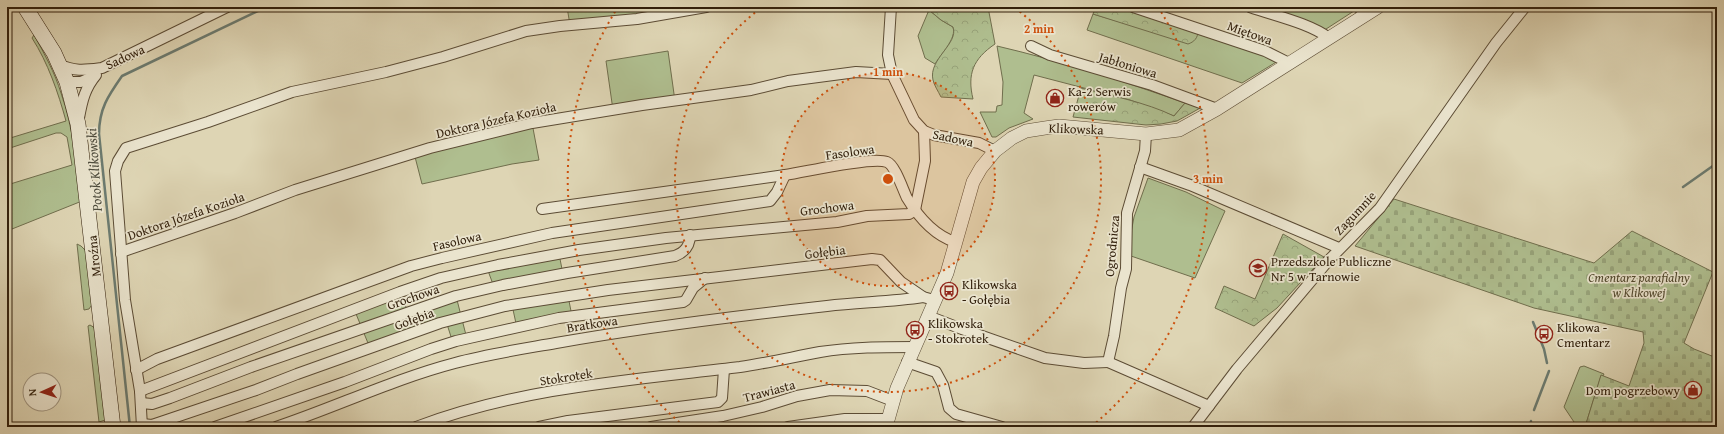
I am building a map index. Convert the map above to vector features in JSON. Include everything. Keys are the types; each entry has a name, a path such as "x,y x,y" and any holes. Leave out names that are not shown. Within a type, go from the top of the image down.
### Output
{"main road":[{"path":"25,7 41,29 59,64"},
{"name":"Mroźna","path":"59,64 67,82 78,124 112,427"}],"street":[{"name":"Sadowa","path":"59,64 68,69 79,71 99,71 227,7"},
{"path":"142,426 140,391 121,254 115,171 118,161 126,148 208,122 292,92 386,72 443,57 526,31 560,26 637,19 706,7"},
{"name":"Sadowa","path":"891,7 888,55 892,74 914,120 924,131 934,135 979,143 995,151"},
{"name":"Miętowa","path":"1133,7 1265,51 1289,63"},
{"path":"1250,7 1304,26 1329,38"},
{"name":"Zagumnie","path":"1193,427 1236,369 1339,248 1351,239 1380,208 1496,43 1525,7"},
{"name":"Klikowska","path":"887,423 893,401 928,316 928,299 947,273 973,182 981,168 995,151 1012,138 1026,131 1059,126 1146,134 1178,130 1217,109 1329,38 1368,9"},
{"name":"Jabłoniowa","path":"1031,46 1050,55 1152,85 1217,109"},
{"path":"67,82 79,71"},
{"path":"67,82 81,82 99,71"},
{"path":"78,124 81,102 85,90 99,71"},
{"name":"Doktora Józefa Kozioła","path":"121,254 295,190 430,148 504,130 543,121 751,90 788,81 856,72 892,74"},
{"path":"924,131 925,161 915,210 928,226 940,236 955,242"},
{"name":"Ogrodnicza","path":"1108,362 1114,336 1120,288 1126,269 1127,213 1145,151 1146,134"},
{"name":"Fasolowa","path":"542,209 676,189 785,175 873,160 889,162 915,210"},
{"path":"1140,167 1190,185 1339,248"},
{"name":"Fasolowa","path":"136,370 157,359 411,266 552,233 770,201 777,192 785,175"},
{"name":"Grochowa","path":"140,391 341,313 441,278 498,265 579,250 690,235 837,222 867,216 909,214 915,210"},
{"name":"Grochowa","path":"141,403 152,404 170,398 251,367 456,296 503,285 567,273 675,256 683,253 690,243 690,235"},
{"name":"Gołębia","path":"142,426 152,425 249,392 440,323 505,306 608,290 872,259 880,260 889,267 897,278 928,299"},
{"path":"215,427 345,382 456,341 559,318 683,302 686,300 693,288 705,278"},
{"name":"Bratkowa","path":"276,427 416,375 455,363 510,351 583,338 686,323 845,304 928,299"},
{"path":"928,316 1046,358 1084,363 1108,362 1209,406"},
{"name":"Stokrotek","path":"416,427 450,414 529,396 608,383 780,362 821,352 868,347 914,347"},
{"path":"908,362 936,372 943,384 949,408 956,414 1002,427"},
{"path":"539,427 568,421 718,402 722,398 724,369"},
{"name":"Trawiasta","path":"651,427 723,416 762,407 797,396 830,390 867,391 893,401"},
{"path":"788,427 845,419 887,423"}],"green space":[{"path":"567,7 666,7 667,14 570,25"},
{"path":"936,7 988,7 995,44 981,55 974,68 971,82 973,99 941,97 934,84 933,72 935,65 952,40 954,33 953,27 941,20 929,10"},
{"path":"1096,7 1119,7 1132,9 1198,31 1197,36 1194,41 1188,44 1093,14"},
{"path":"1258,7 1353,7 1357,9 1323,31"},
{"path":"929,10 941,20 953,27 954,31 951,41 935,64 925,58 918,36"},
{"path":"1093,14 1134,26 1198,31 1278,61 1242,83 1087,30"},
{"path":"34,35 59,86 65,106 74,147 82,201 7,231 7,185 72,165 67,137 61,133 56,133 7,149 7,139 66,121 52,78 43,57 32,38"},
{"path":"997,46 1092,72 1185,103 1174,116 1130,100 1034,75 1024,113 1033,119 1009,128 996,137 992,137 980,112 996,112 997,106 1002,105 1003,82"},
{"path":"668,51 675,101 613,110 606,61"},
{"path":"1081,88 1140,103 1174,116 1185,103 1202,107 1177,121 1161,124 1146,125 1073,117"},
{"path":"532,123 539,160 512,164 422,184 414,153"},
{"path":"1148,178 1186,192 1225,211 1195,278 1131,256 1131,233 1134,217"},
{"name":"Cmentarz parafialny w Klikowej","path":"1394,199 1594,263 1632,231 1713,272 1684,343 1694,349 1717,358 1717,427 1585,427 1601,375 1629,386 1644,343 1643,332 1534,308 1355,246"},
{"path":"1283,234 1324,257 1277,308 1254,326 1215,308 1224,286 1255,299"},
{"path":"77,244 87,252 93,303 89,309 84,310"},
{"path":"559,254 563,274 494,287 487,268"},
{"path":"400,292 408,312 456,296 467,339 453,343 446,321 370,348 354,309"},
{"path":"568,296 572,316 517,328 512,305"},
{"path":"90,325 95,328 106,418 105,420 99,422 88,326"},
{"path":"1584,366 1604,374 1601,376 1585,427 1574,427 1574,422 1564,407 1580,367"}],"waterway":[{"name":"Potok Klikowski","path":"130,427 99,134 99,125 105,103 122,76 266,7"},
{"path":"1683,187 1717,163"},
{"path":"1533,322 1544,349 1547,363"},
{"path":"1534,410 1549,371"},
{"path":"1530,427 1531,421"}],"place":[{"name":"Ka-2 Serwis rowerów","path":"1055,98"},
{"name":"Przedszkole Publiczne Nr 5 w Tarnowie","path":"1258,268"},
{"name":"Klikowska - Gołębia","path":"949,291"},
{"name":"Klikowska - Stokrotek","path":"915,330"},
{"name":"Klikowa - Cmentarz","path":"1544,334"},
{"name":"Dom pogrzebowy","path":"1693,390"}]}
